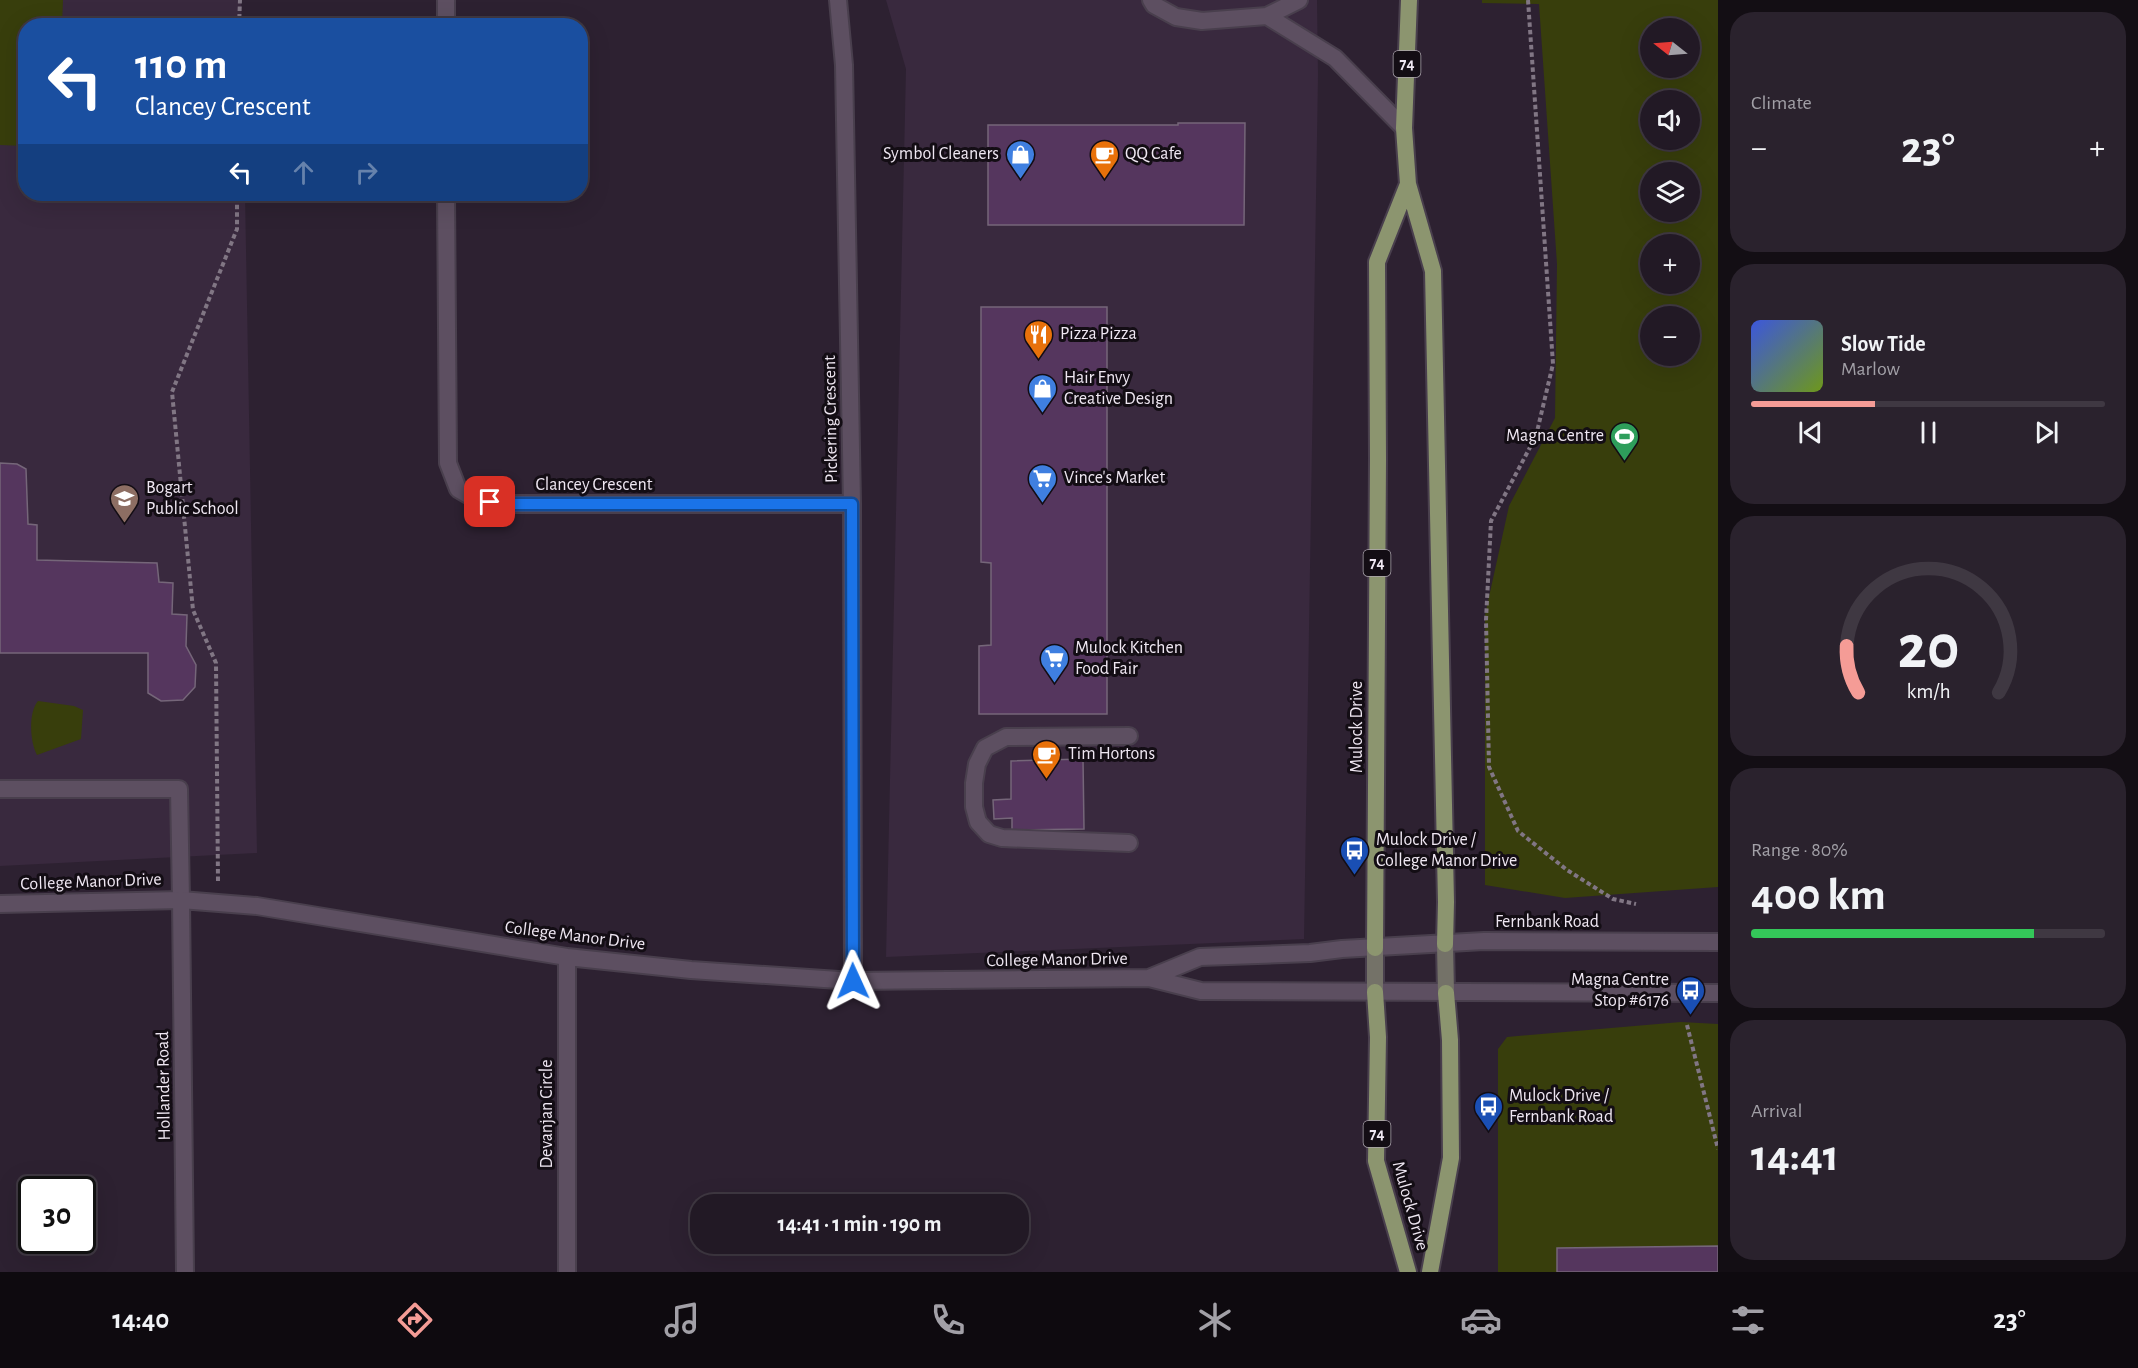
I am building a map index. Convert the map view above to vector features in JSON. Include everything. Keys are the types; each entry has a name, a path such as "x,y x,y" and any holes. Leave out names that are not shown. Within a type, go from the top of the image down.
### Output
{"main road":[{"name":"Mulock Drive","path":"1409,0 1404,128 1408,184 1433,271 1446,890 1446,993 1450,1040 1451,1158 1430,1272"},
{"name":"Mulock Drive","path":"1408,184 1377,262 1375,948 1378,1037 1376,1161 1408,1272"}],"street":[{"path":"446,0 446,18"},
{"name":"Pickering Crescent","path":"838,0 844,65 852,504 853,981"},
{"path":"1151,0 1154,5 1176,17 1203,21 1267,16 1299,0"},
{"path":"1267,16 1335,58 1404,128"},
{"name":"Clancey Crescent","path":"446,201 448,463 458,489 477,500 503,504 852,504"},
{"path":"1129,736 1006,737 985,748 977,764 974,783 974,807 978,822 989,834 1002,838 1129,843"},
{"name":"Hollander Road","path":"0,789 179,789 185,1272"},
{"name":"College Manor Drive","path":"0,904 181,900 257,906 567,957 691,970 853,981 1149,978 1201,991 1446,993"},
{"name":"Fernbank Road","path":"1375,948 1484,941 1718,942"},
{"name":"College Manor Drive","path":"1149,978 1200,957 1375,948"},
{"name":"Devanjan Circle","path":"567,957 567,1272"},
{"path":"1446,993 1718,993"}],"path":[{"path":"240,0 240,18"},
{"path":"1528,0 1553,364 1536,436 1491,521 1486,620 1489,767 1518,831 1567,870 1613,899 1636,904"},
{"path":"218,903 216,663 193,610 172,392 237,229 237,201"},
{"path":"1687,1025 1718,1149"}],"shaded area":[{"name":"Bogart Public School","path":"0,0 241,0 242,18 18,18 18,201 245,201 257,853 0,866"},
{"path":"886,0 1317,0 1318,75 1304,939 886,957 906,69"}],"green space":[{"path":"0,0 63,0 62,18 18,18 18,146 0,145"},
{"name":"Magna Centre","path":"1482,0 1718,0 1718,887 1565,898 1485,885 1485,615 1509,506 1555,418 1557,264 1539,4 1482,3"},
{"path":"38,701 74,706 83,710 81,739 37,755 33,743 31,720"},
{"path":"1681,1022 1718,1024 1718,1272 1498,1272 1498,1049 1507,1037"}],"building":[{"path":"1178,123 1245,123 1244,225 988,225 988,125 1178,125"},
{"path":"981,307 1107,307 1107,714 979,714 979,646 991,645 991,563 981,562"},
{"path":"0,463 17,464 26,469 28,524 37,525 37,560 157,563 159,582 173,583 172,614 187,615 186,646 196,665 195,687 183,700 161,701 148,693 148,653 0,653"},
{"name":"Tim Hortons","path":"1083,759 1084,829 1012,830 1012,818 994,819 993,800 1011,799 1011,761"},
{"path":"1718,1246 1718,1272 1557,1272 1557,1248"}],"place":[{"name":"Symbol Cleaners","path":"1020,180"},
{"name":"QQ Cafe","path":"1104,180"},
{"name":"Pizza Pizza","path":"1039,360"},
{"name":"Hair Envy Creative Design","path":"1043,414"},
{"name":"Magna Centre","path":"1625,462"},
{"name":"Vince's Market","path":"1043,504"},
{"name":"Bogart Public School","path":"125,524"},
{"name":"Mulock Kitchen Food Fair","path":"1054,684"},
{"name":"Tim Hortons","path":"1047,780"},
{"name":"Mulock Drive / College Manor Drive","path":"1355,876"},
{"name":"Magna Centre Stop #6176","path":"1690,1016"},
{"name":"Mulock Drive / Fernbank Road","path":"1488,1132"}],"route":[{"path":"490,502 503,504 852,504 853,981"}]}
